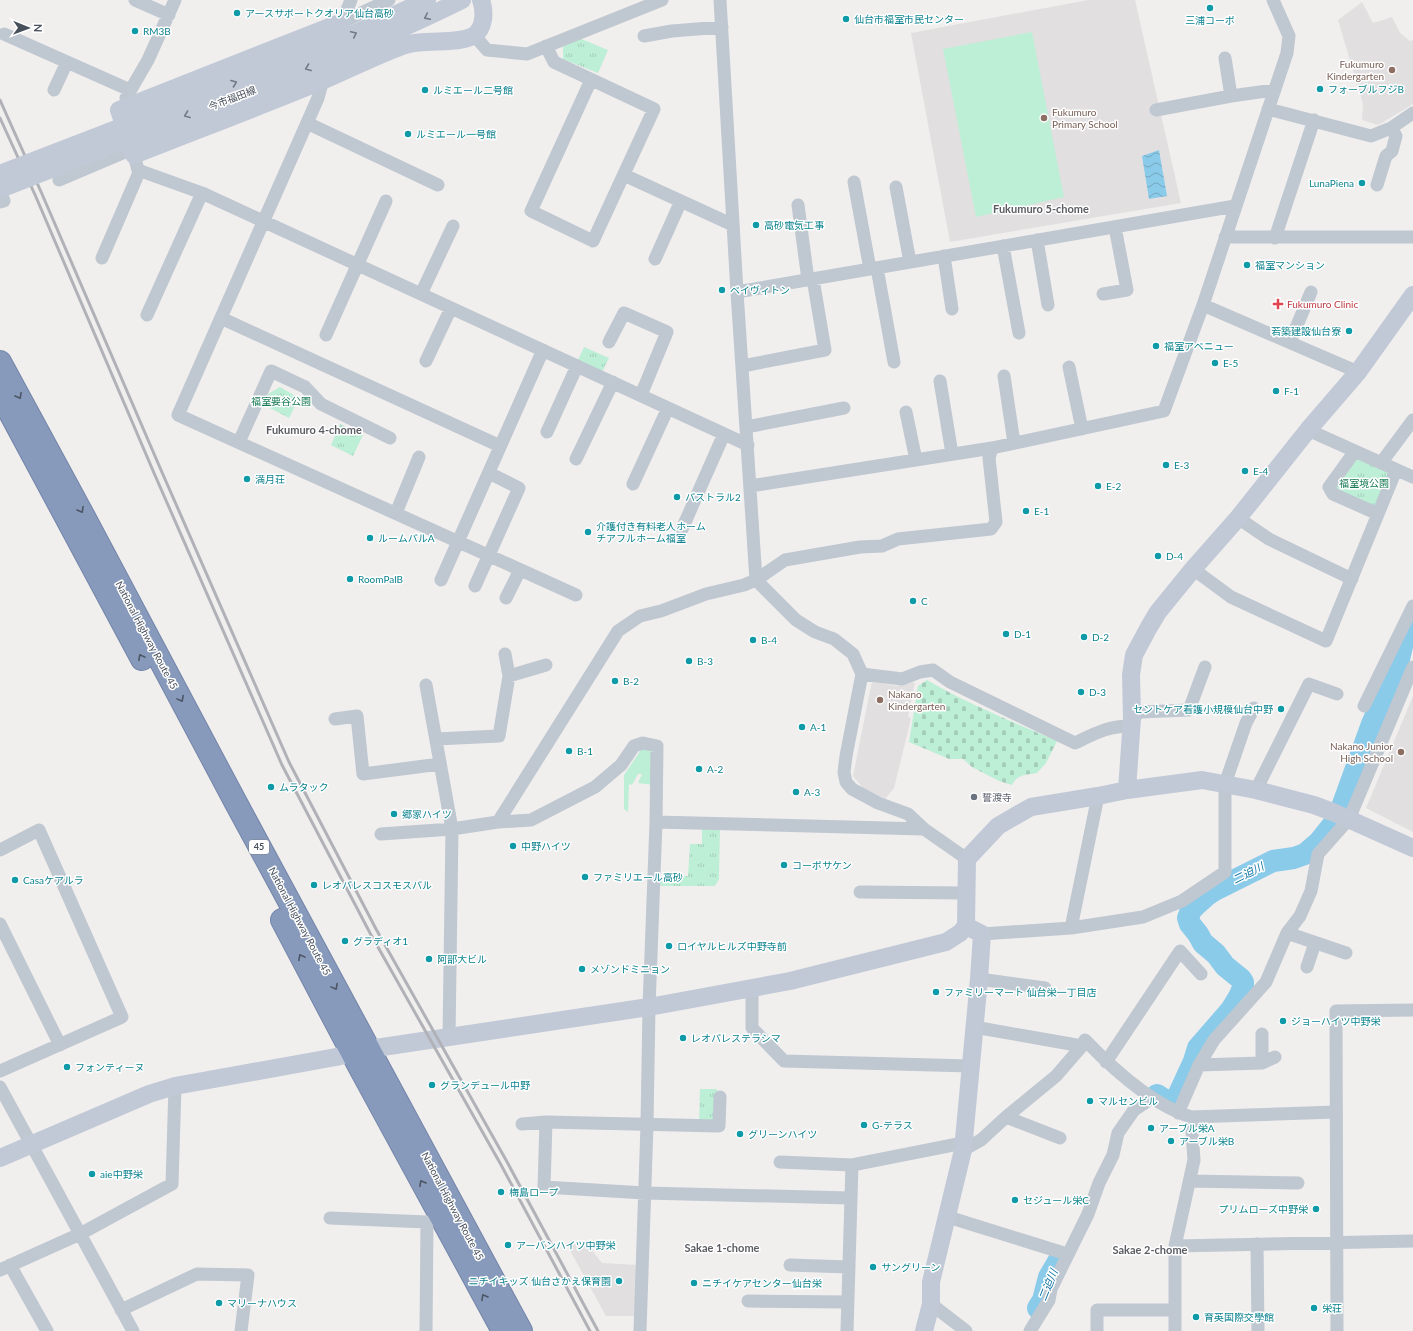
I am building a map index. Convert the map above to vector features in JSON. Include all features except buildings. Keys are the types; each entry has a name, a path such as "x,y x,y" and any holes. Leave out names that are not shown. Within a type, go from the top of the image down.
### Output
{"highway":[{"name":"National Highway Route 45","path":"0,362 84,515 236,803 503,1331"},
{"name":"National Highway Route 45","path":"0,394 243,846 521,1331"}],"street":[{"path":"135,0 169,15"},
{"path":"102,258 135,158 119,110 148,60 175,0"},
{"path":"342,22 351,0"},
{"path":"119,110 342,22 389,0"},
{"name":"今市福田線","path":"0,190 319,50 427,0"},
{"name":"今市福田線","path":"0,174 333,59 419,22 462,0"},
{"path":"59,180 135,158 404,45 425,41 460,40 474,36 484,17 481,0"},
{"path":"474,36 487,50 527,54 662,0"},
{"path":"720,0 756,580 796,620 815,632 834,639 854,654 862,674 846,756 844,772 846,782 852,789 878,803 908,814 924,829 967,859"},
{"path":"750,486 992,448 1164,411 1203,305 1286,53 1289,36 1273,0"},
{"path":"644,36 672,31 722,27"},
{"path":"4,34 130,90"},
{"path":"546,46 554,62 654,109 593,240 531,211 591,80"},
{"path":"1225,58 1231,96"},
{"path":"54,90 67,62"},
{"path":"323,80 318,98 178,415 576,595"},
{"path":"1156,110 1231,96 1274,90"},
{"path":"1268,109 1371,136 1391,128 1413,113"},
{"path":"1274,238 1314,120"},
{"path":"307,123 438,185"},
{"path":"1377,184 1386,156 1392,151 1396,136 1391,128"},
{"path":"135,158 202,193 748,445"},
{"path":"624,175 733,226"},
{"path":"854,182 894,362"},
{"path":"896,187 910,262"},
{"path":"0,190 4,201 0,202"},
{"path":"147,315 202,193"},
{"path":"326,335 386,201"},
{"path":"655,259 681,201"},
{"path":"742,366 825,350 798,206"},
{"path":"737,292 1235,206"},
{"path":"421,294 453,226"},
{"path":"1103,294 1127,290 1115,227"},
{"path":"1225,237 1413,237"},
{"path":"1037,240 1048,306"},
{"path":"1003,246 1019,333"},
{"path":"944,256 952,308"},
{"path":"1290,342 1310,292"},
{"path":"1127,790 1131,722 1131,675 1134,655 1149,627 1158,612 1193,569 1238,518 1308,430 1358,372 1413,295"},
{"path":"1203,305 1358,372"},
{"path":"426,360 451,308"},
{"path":"609,342 624,313 667,332 641,396"},
{"path":"221,318 500,446"},
{"path":"441,580 543,350"},
{"path":"547,432 577,366"},
{"path":"1069,367 1082,428"},
{"path":"239,442 271,371 305,387 322,404 390,438"},
{"path":"1004,376 1014,443"},
{"path":"940,381 952,454"},
{"path":"576,459 612,382"},
{"path":"633,484 668,408"},
{"path":"746,427 844,408"},
{"path":"906,412 916,460"},
{"path":"1381,463 1413,420"},
{"path":"1308,430 1413,477"},
{"path":"682,529 724,434"},
{"path":"498,822 618,631 628,622 640,616 661,611 706,594 744,585 756,580 784,560 860,547 882,546 898,539 991,529 996,522 989,458 992,448"},
{"path":"1355,451 1328,487 1333,494 1378,514"},
{"path":"396,513 418,457"},
{"path":"1193,569 1231,597 1326,641 1396,470"},
{"path":"475,586 519,488 489,473"},
{"path":"1238,518 1269,539 1352,578"},
{"path":"506,598 520,570"},
{"path":"1364,706 1413,606"},
{"path":"436,739 499,736 509,676 505,654"},
{"path":"509,676 546,665"},
{"path":"862,674 902,679 920,672 933,670 950,682 1075,743 1101,730 1121,726 1131,722 1140,712 1189,710 1205,667"},
{"path":"1178,1113 1199,1065 1214,1040 1266,982 1287,932 1300,916 1312,891 1318,854 1343,817 1413,667"},
{"path":"1256,790 1310,684 1337,694"},
{"path":"426,685 452,829 449,1037"},
{"path":"966,926 982,934 1071,928 1143,917 1182,901 1225,872 1225,784 1246,723 1254,708"},
{"path":"335,719 357,716 363,774 440,764"},
{"path":"381,834 452,829 498,822 531,820 596,787 621,765 634,746 643,743 657,746 656,822 640,1331"},
{"path":"0,1158 148,1094 176,1086 361,1051 649,1007 790,981 946,942 960,934 966,926 967,859 998,826 1031,807 1127,790 1202,780 1256,790 1314,805 1413,848"},
{"path":"1071,928 1098,796"},
{"path":"656,822 924,829"},
{"path":"0,850 39,830 122,1017 0,1071"},
{"path":"860,892 966,893"},
{"path":"0,924 60,1045"},
{"path":"1287,932 1346,953"},
{"path":"924,1331 932,1304 932,1282 963,1147 982,934"},
{"path":"1307,967 1315,943"},
{"path":"1106,1062 1180,950 1201,974"},
{"path":"979,978 1045,988"},
{"path":"752,988 752,1028 784,1061 970,1066"},
{"path":"1337,1331 1336,1011 1413,1010"},
{"path":"974,1027 1082,1046"},
{"path":"1262,1034 1262,1063"},
{"path":"780,1162 852,1165 963,1147 980,1140 1056,1076 1082,1046 1085,1040 1106,1062 1152,1098 1178,1113 1191,1117 1336,1112"},
{"path":"1199,1065 1262,1063 1275,1056"},
{"path":"47,1331 5,1268 80,1234 172,1184 176,1086"},
{"path":"0,1087 133,1331"},
{"path":"522,1124 546,1122 719,1126 720,1097"},
{"path":"1030,1331 1049,1300 1051,1289 1088,1214 1099,1183 1113,1155 1118,1133 1134,1110 1152,1098"},
{"path":"1006,1117 1060,1138"},
{"path":"1175,1331 1175,1246 1194,1160 1191,1117"},
{"path":"546,1122 544,1187 645,1192 850,1198"},
{"path":"847,1331 852,1165"},
{"path":"1190,1181 1298,1183"},
{"path":"948,1217 1068,1254"},
{"path":"330,1218 427,1222 426,1331"},
{"path":"1175,1246 1413,1241"},
{"path":"1257,1244 1258,1331"},
{"path":"790,1266 848,1266"},
{"path":"121,1310 197,1274 248,1275 241,1331"},
{"path":"748,1301 847,1302"},
{"path":"932,1304 966,1331"},
{"path":"1097,1331 1097,1310 1175,1310"}],"shaded area":[{"name":"Fukumuro Primary School","path":"1088,0 1135,0 1181,203 950,242 911,33"},
{"path":"1362,2 1373,23 1392,17 1400,33 1410,41 1413,40 1413,103 1378,125 1362,120 1363,104 1338,20"},
{"path":"872,681 897,686 915,682 908,716 911,719 894,788 885,799 864,789 853,776"},
{"name":"Nakano Junior High School","path":"1413,696 1413,832 1366,808"},
{"path":"586,1243 602,1263 638,1265 635,1316 606,1316 567,1245"}],"green space":[{"path":"1032,32 1064,197 976,217 943,49"},
{"path":"579,38 608,50 598,73 563,59 563,47"},
{"path":"584,347 609,358 601,374 577,362"},
{"name":"福室要谷公園","path":"280,387 299,398 289,418 264,405 268,394"},
{"path":"340,424 363,435 353,456 331,445"},
{"name":"福室境公園","path":"1355,456 1387,471 1389,480 1377,510 1333,488"},
{"path":"927,680 975,705 1057,741 1046,763 1037,773 1019,777 1012,785 999,781 972,767 963,759 949,759 909,742 918,686"},
{"path":"643,747 652,748 653,785 638,783 642,774 638,774 632,785 629,784 628,812 624,809 624,775"},
{"path":"702,826 720,826 719,879 715,886 660,886 661,877 688,876 690,844 702,844"},
{"path":"700,1089 717,1089 716,1120 699,1122"}],"water":[{"path":"1159,150 1167,196 1149,199 1142,156"}],"waterway":[{"name":"二迫川","path":"1157,1095 1170,1101 1177,1098 1194,1061 1198,1048 1231,1010 1243,988 1243,982 1241,979 1225,966 1216,954 1203,943 1190,924 1188,918 1191,910 1213,891 1273,861 1294,858 1305,854 1319,842 1335,822 1342,807 1372,724 1397,668 1403,642 1413,623"},
{"name":"二迫川","path":"1038,1308 1043,1300 1049,1277 1059,1260"}],"railway":[{"path":"0,100 289,762 376,929 506,1160 598,1331"},
{"path":"0,118 36,197 154,473 282,765 370,933 500,1163 590,1331"}],"place":[{"name":"三浦コーポ","path":"1210,8"},
{"name":"アースサポートクオリア仙台高砂","path":"237,13"},
{"name":"仙台市福室市民センター","path":"846,19"},
{"name":"RM3B","path":"135,31"},
{"name":"Fukumuro Kindergarten","path":"1392,70"},
{"name":"フォーブルフジB","path":"1320,89"},
{"name":"ルミエール二号館","path":"425,90"},
{"name":"Fukumuro Primary School","path":"1044,118"},
{"name":"ルミエール一号館","path":"408,134"},
{"name":"LunaPiena","path":"1362,183"},
{"name":"高砂電気工事","path":"756,225"},
{"name":"福室マンション","path":"1247,265"},
{"name":"ベイヴィトン","path":"722,290"},
{"name":"Fukumuro Clinic","path":"1278,304"},
{"name":"若築建設仙台寮","path":"1349,331"},
{"name":"福室アベニュー","path":"1156,346"},
{"name":"E-5","path":"1215,363"},
{"name":"F-1","path":"1276,391"},
{"name":"E-3","path":"1166,465"},
{"name":"E-4","path":"1245,471"},
{"name":"満月荘","path":"247,479"},
{"name":"E-2","path":"1098,486"},
{"name":"パストラル2","path":"677,497"},
{"name":"E-1","path":"1026,511"},
{"name":"介護付き有料老人ホーム チアフルホーム福室","path":"588,532"},
{"name":"ルームパルA","path":"370,538"},
{"name":"D-4","path":"1158,556"},
{"name":"RoomPalB","path":"350,579"},
{"name":"C","path":"913,601"},
{"name":"D-1","path":"1006,634"},
{"name":"D-2","path":"1084,637"},
{"name":"B-4","path":"753,640"},
{"name":"B-3","path":"689,661"},
{"name":"B-2","path":"615,681"},
{"name":"D-3","path":"1081,692"},
{"name":"Nakano Kindergarten","path":"880,700"},
{"name":"セントケア看護小規模仙台中野","path":"1281,709"},
{"name":"A-1","path":"802,727"},
{"name":"B-1","path":"569,751"},
{"name":"Nakano Junior High School","path":"1401,752"},
{"name":"A-2","path":"699,769"},
{"name":"ムラタック","path":"271,787"},
{"name":"A-3","path":"796,792"},
{"name":"誓渡寺","path":"974,797"},
{"name":"郷家ハイツ","path":"394,814"},
{"name":"中野ハイツ","path":"513,846"},
{"name":"コーポサケン","path":"784,865"},
{"name":"ファミリエール高砂","path":"585,877"},
{"name":"Casaケアルラ","path":"15,880"},
{"name":"レオパレスコスモスパル","path":"314,885"},
{"name":"グラディオ1","path":"345,941"},
{"name":"ロイヤルヒルズ中野寺前","path":"669,946"},
{"name":"阿部大ビル","path":"429,959"},
{"name":"メゾンドミニョン","path":"582,969"},
{"name":"ファミリーマート 仙台栄一丁目店","path":"936,992"},
{"name":"ジョーハイツ中野栄","path":"1283,1021"},
{"name":"レオパレステラシマ","path":"683,1038"},
{"name":"フォンティーヌ","path":"67,1067"},
{"name":"グランデュール中野","path":"432,1085"},
{"name":"マルセンビル","path":"1090,1101"},
{"name":"G-テラス","path":"864,1125"},
{"name":"アーブル栄A","path":"1151,1128"},
{"name":"グリーンハイツ","path":"740,1134"},
{"name":"アーブル栄B","path":"1171,1141"},
{"name":"aie中野栄","path":"92,1174"},
{"name":"梅島ロープ","path":"501,1192"},
{"name":"セジュール栄C","path":"1015,1200"},
{"name":"プリムローズ中野栄","path":"1316,1209"},
{"name":"アーバンハイツ中野栄","path":"508,1245"},
{"name":"サングリーン","path":"873,1267"},
{"name":"ニチイキッズ 仙台さかえ保育園","path":"619,1281"},
{"name":"ニチイケアセンター仙台栄","path":"694,1283"},
{"name":"マリーナハウス","path":"219,1303"},
{"name":"栄荘","path":"1314,1308"},
{"name":"育英国際交學館","path":"1196,1317"}],"district":[{"name":"Fukumuro 5-chome","path":"1041,209"},
{"name":"Fukumuro 4-chome","path":"314,430"},
{"name":"Sakae 1-chome","path":"722,1248"},
{"name":"Sakae 2-chome","path":"1150,1250"}]}
